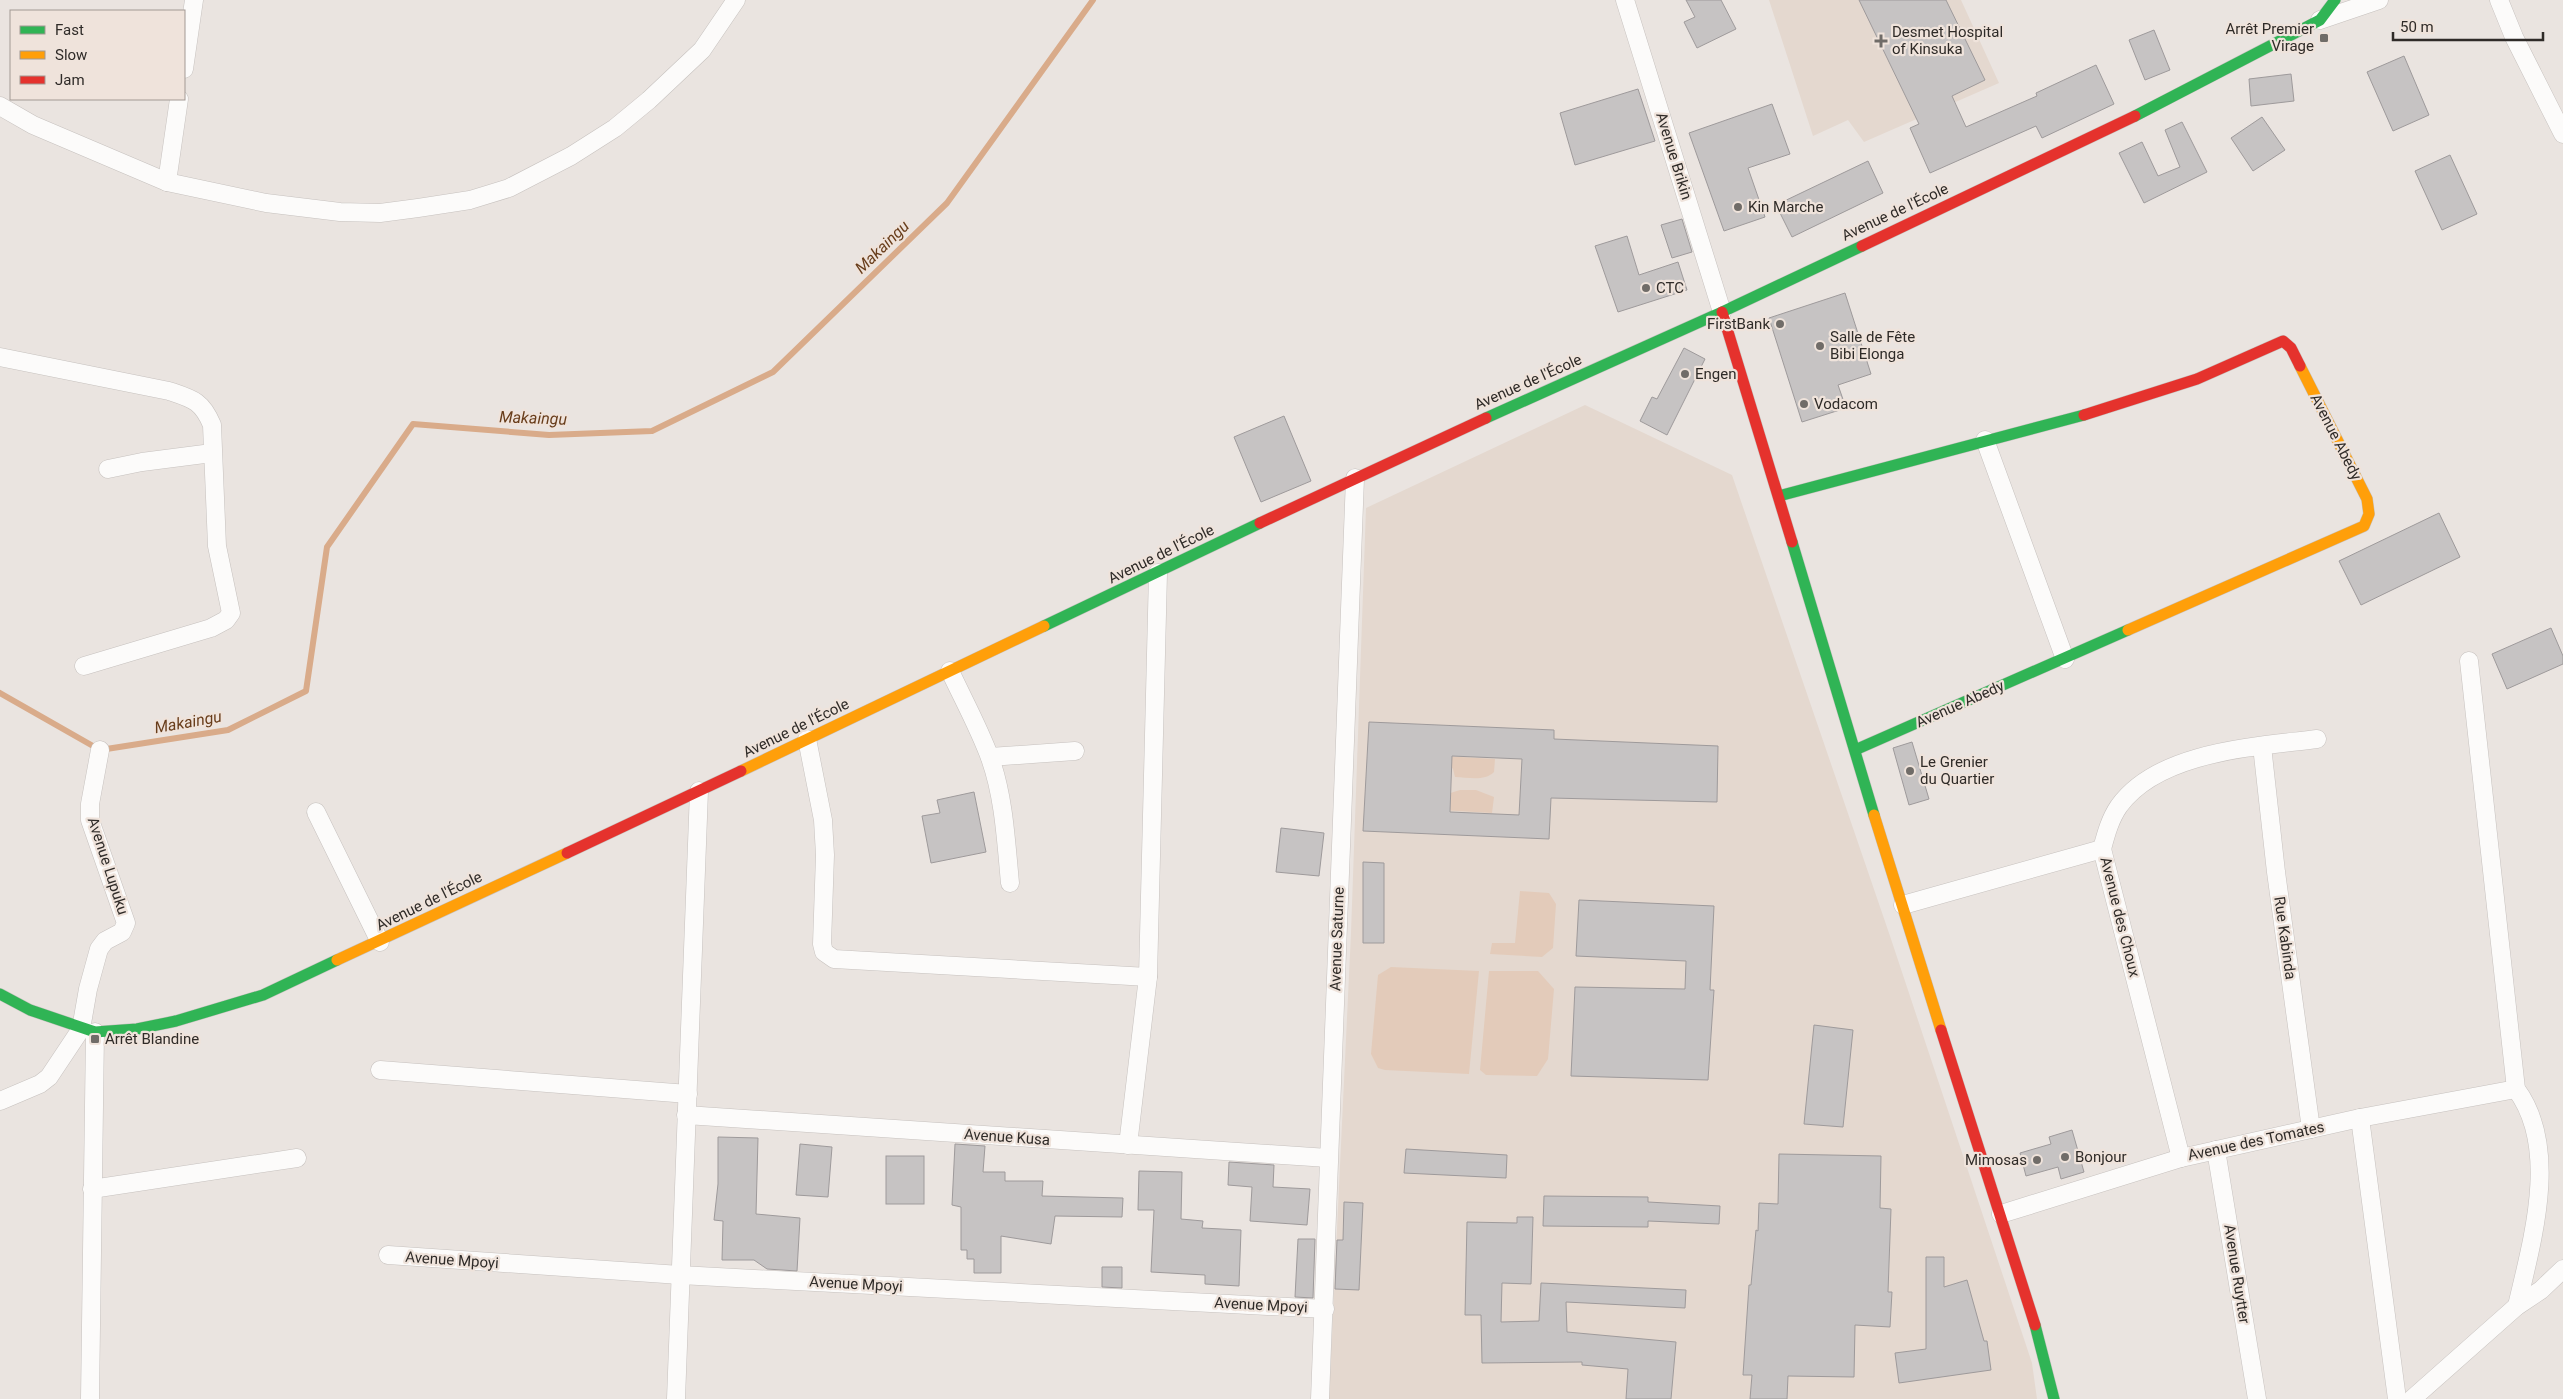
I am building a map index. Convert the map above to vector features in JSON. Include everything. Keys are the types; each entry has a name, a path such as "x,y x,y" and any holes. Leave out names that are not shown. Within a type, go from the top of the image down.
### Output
{"main road":[{"path":"2320,20 2335,0"},
{"name":"Avenue de l'École","path":"0,994 30,1010 88,1030 137,1029 176,1021 263,995 380,942 699,791 1355,478 1722,312 2176,97 2320,20"},
{"path":"1722,312 1856,750 1886,858 2039,1337 2054,1399"},
{"name":"Avenue Abedy","path":"1778,496 2103,410 2198,379 2283,341 2291,348 2367,499 2370,514 2364,526 1856,750"}],"street":[{"path":"185,62 194,0"},
{"path":"0,106 32,125 167,182 266,203 340,212 380,213 470,200 509,188 571,156 615,128 650,100 702,50 736,0"},
{"name":"Avenue Brikin","path":"1626,0 1722,312"},
{"path":"2320,20 2379,0"},
{"path":"2499,0 2514,37 2563,134"},
{"path":"167,182 179,100"},
{"path":"0,357 113,381 141,384 189,397 206,409 212,424 217,546 231,614 226,620 211,628 84,666"},
{"path":"1985,440 2064,659"},
{"path":"108,469 142,462 212,453"},
{"name":"Avenue Saturne","path":"1320,1399 1325,1309 1328,1158 1355,478"},
{"path":"1128,1145 1148,977 1158,573"},
{"path":"2469,662 2516,1089 2525,1101 2531,1117 2538,1152 2539,1174 2534,1229 2517,1306"},
{"path":"950,671 990,757 1004,824 1010,883"},
{"path":"807,739 822,820 824,855 822,944 828,956 834,959 1148,977"},
{"path":"2102,848 2108,827 2119,806 2132,792 2162,771 2217,753 2317,739"},
{"name":"Rue Kabinda","path":"2262,746 2276,872 2311,1129"},
{"name":"Avenue Lupuku","path":"88,1030 88,989 99,949 105,940 122,932 126,923 90,820 90,804 100,750"},
{"path":"990,757 1075,751"},
{"path":"676,1399 699,791"},
{"path":"316,812 380,942"},
{"name":"Avenue des Choux","path":"1902,905 2102,848 2181,1158"},
{"path":"0,1102 49,1077 88,1030"},
{"path":"88,1030 92,1189 90,1399"},
{"path":"380,1070 688,1094"},
{"name":"Avenue des Tomates","path":"2001,1214 2181,1158 2360,1118 2516,1089"},
{"name":"Avenue Kusa","path":"686,1115 1328,1158"},
{"path":"2360,1118 2396,1399"},
{"name":"Avenue Ruytter","path":"2216,1150 2257,1399"},
{"path":"92,1189 297,1158"},
{"name":"Avenue Mpoyi","path":"388,1255 680,1275 1325,1309"},
{"path":"2412,1399 2517,1306 2541,1290 2563,1269"}],"shaded area":[{"name":"Desmet Hospital of Kinsuka","path":"1769,0 1961,0 1999,83 1864,142 1848,120 1813,136"},
{"path":"1585,405 1732,475 1890,936 2032,1363 2037,1399 1329,1399 1351,933 1366,508"},
{"path":"1443,756 1495,759 1494,772 1480,778 1455,777 1453,769"},
{"path":"1460,790 1476,790 1494,797 1492,813 1442,810 1441,796"},
{"path":"1520,891 1549,893 1556,904 1553,948 1542,957 1490,954 1492,943 1515,943"},
{"path":"1391,967 1479,971 1469,1074 1385,1070 1378,1068 1371,1054 1378,975"},
{"path":"1489,971 1538,971 1554,989 1548,1059 1537,1076 1486,1075 1480,1070"}],"building":[{"path":"1686,0 1721,0 1736,29 1697,48 1684,22 1695,17"},
{"path":"1859,0 1946,0 1985,80 1952,96 1966,127 2037,96 2036,93 2096,65 2114,104 2042,138 2036,126 1930,173 1910,128 1919,124"},
{"path":"2154,30 2170,70 2145,80 2129,40"},
{"path":"2404,56 2429,115 2393,131 2367,72"},
{"path":"2291,74 2294,101 2251,106 2249,79"},
{"path":"1638,89 1655,141 1575,165 1560,113"},
{"path":"1772,104 1790,154 1748,168 1765,217 1724,231 1689,133"},
{"path":"2262,117 2285,150 2253,171 2231,138"},
{"path":"2182,122 2207,172 2144,203 2119,153 2142,142 2158,176 2180,167 2165,130"},
{"path":"2450,155 2477,214 2442,230 2415,171"},
{"path":"1868,161 1883,193 1792,237 1776,205"},
{"path":"1682,219 1692,252 1672,258 1661,225"},
{"path":"1627,236 1639,275 1678,262 1687,290 1618,312 1595,246"},
{"name":"Salle de Fête Bibi Elonga","path":"1845,293 1871,374 1838,385 1846,408 1802,422 1769,318"},
{"path":"1684,348 1705,359 1667,435 1640,421 1652,397 1657,399"},
{"path":"1284,416 1311,481 1261,502 1234,437"},
{"path":"2439,513 2460,557 2361,605 2339,561"},
{"path":"2551,628 2563,656 2563,664 2507,689 2492,654"},
{"path":"1369,722 1554,730 1554,739 1718,746 1717,802 1551,798 1549,839 1363,831","holes":["1452,756 1522,759 1519,815 1450,812"]},
{"path":"1912,742 1929,799 1909,805 1893,748"},
{"path":"974,792 986,852 931,863 922,816 940,813 937,800"},
{"path":"1281,828 1324,833 1319,876 1276,872"},
{"path":"1363,862 1384,863 1384,943 1363,943"},
{"path":"1579,900 1714,906 1710,990 1714,990 1708,1080 1571,1076 1575,987 1685,989 1686,961 1576,956"},
{"path":"1814,1025 1853,1030 1843,1127 1804,1124"},
{"path":"2072,1130 2084,1172 2061,1179 2058,1167 2026,1176 2020,1153 2051,1144 2049,1137"},
{"path":"718,1137 758,1138 756,1214 800,1218 797,1271 767,1269 754,1260 722,1260 723,1221 714,1220 718,1184"},
{"path":"800,1144 832,1147 828,1197 796,1195"},
{"path":"955,1144 985,1146 983,1172 1005,1172 1005,1181 1043,1181 1042,1196 1123,1198 1122,1217 1055,1216 1051,1244 1001,1236 1001,1273 974,1273 974,1259 967,1259 967,1250 961,1250 961,1207 952,1205"},
{"path":"1406,1149 1507,1155 1506,1178 1404,1173"},
{"path":"1779,1154 1881,1156 1880,1208 1891,1209 1888,1292 1892,1292 1890,1327 1855,1325 1854,1377 1788,1376 1787,1399 1750,1399 1752,1375 1743,1375 1749,1285 1751,1285 1756,1230 1758,1231 1759,1203 1778,1204"},
{"path":"886,1156 924,1156 924,1204 886,1204"},
{"path":"1229,1162 1274,1165 1273,1187 1310,1189 1307,1225 1250,1221 1252,1187 1228,1185"},
{"path":"1139,1171 1182,1172 1181,1219 1203,1221 1202,1228 1241,1230 1239,1286 1205,1284 1205,1275 1151,1272 1154,1210 1138,1210"},
{"path":"1544,1196 1648,1197 1648,1202 1720,1206 1719,1224 1648,1221 1648,1227 1543,1226"},
{"path":"1344,1202 1363,1203 1359,1290 1335,1289 1337,1240 1343,1240"},
{"path":"1517,1217 1533,1217 1531,1284 1502,1283 1501,1322 1539,1321 1541,1283 1686,1290 1685,1308 1566,1302 1567,1332 1676,1342 1671,1399 1626,1399 1628,1369 1582,1365 1582,1362 1482,1363 1481,1315 1465,1315 1467,1222 1517,1223"},
{"path":"1298,1239 1315,1239 1313,1298 1295,1297"},
{"path":"1926,1257 1944,1257 1944,1287 1967,1280 1984,1341 1987,1341 1991,1370 1899,1383 1895,1353 1926,1349"},
{"path":"1102,1267 1122,1267 1122,1288 1102,1287"}],"waterway":[{"name":"Makaingu","path":"0,693 100,750 228,730 306,691 327,547 413,424 549,435 652,431 773,372 947,203 1093,0"}],"traffic: fast":[{"path":"2135,116 2320,20 2335,0"},
{"path":"1486,418 1722,312 1862,246"},
{"path":"1779,496 2084,415"},
{"path":"1044,626 1260,523"},
{"path":"1792,542 1874,815"},
{"path":"1855,750 2128,630"},
{"path":"0,994 30,1010 95,1032 137,1029 176,1021 263,995 337,960"},
{"path":"2035,1325 2054,1399"}],"traffic: slow":[{"path":"2128,630 2364,526 2369,514 2367,499 2300,366"},
{"path":"741,771 1044,626"},
{"path":"1874,815 1941,1030"},
{"path":"337,960 567,853"}],"traffic: jam":[{"path":"1862,246 2135,116"},
{"path":"1722,312 1792,542"},
{"path":"2084,415 2197,379 2283,341 2291,348 2300,366"},
{"path":"1260,523 1486,418"},
{"path":"567,853 741,771"},
{"path":"1941,1030 2035,1325"}],"place":[{"name":"Arrêt Premier Virage","path":"2324,38"},
{"name":"Desmet Hospital of Kinsuka","path":"1881,41"},
{"name":"Kin Marche","path":"1738,207"},
{"name":"CTC","path":"1646,288"},
{"name":"FirstBank","path":"1780,324"},
{"name":"Salle de Fête Bibi Elonga","path":"1820,346"},
{"name":"Engen","path":"1685,374"},
{"name":"Vodacom","path":"1804,404"},
{"name":"Le Grenier du Quartier","path":"1910,771"},
{"name":"Arrêt Blandine","path":"95,1039"},
{"name":"Bonjour","path":"2065,1157"},
{"name":"Mimosas","path":"2037,1160"}]}
